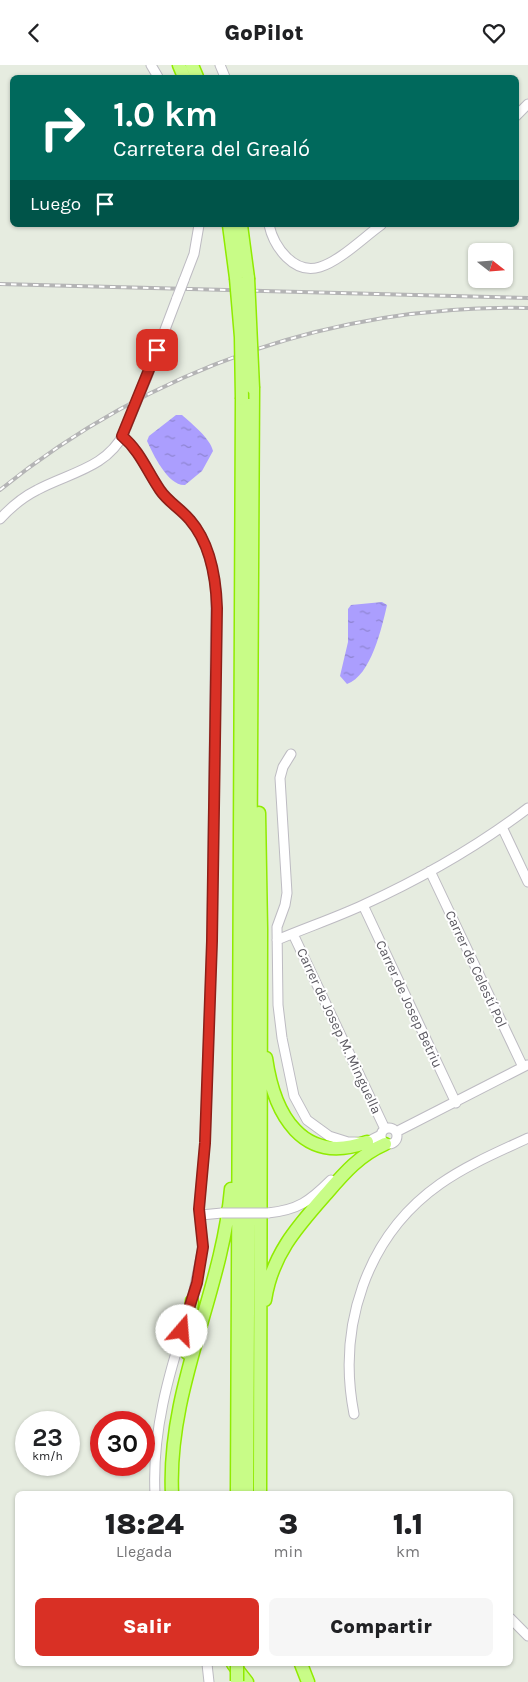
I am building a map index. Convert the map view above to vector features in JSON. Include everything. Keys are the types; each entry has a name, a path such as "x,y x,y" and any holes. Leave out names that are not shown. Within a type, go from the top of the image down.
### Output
{"highway":[{"path":"229,227 242,278 254,388 247,1491"},
{"path":"236,1491 242,399 241,227"},
{"path":"252,564 257,590 261,877 260,1491"},
{"path":"261,877 264,896 265,1043 269,1075 276,1098 292,1128 313,1143 337,1149 368,1142"},
{"path":"172,1491 174,1437 184,1388 215,1278 226,1227 232,1175 234,1087 239,1075"},
{"path":"259,1389 262,1372 264,1301 278,1255 298,1225 348,1168 383,1137"},
{"path":"184,1388 192,1301"},
{"path":"302,1666 308,1682"}],"street":[{"path":"519,113 528,104"},
{"path":"0,519 23,498 36,490 92,466 111,450 124,432 194,254 199,227"},
{"path":"270,227 274,242 286,258 295,263 319,267 332,261 378,227"},
{"path":"124,432 139,453 163,494 190,519 197,529 210,562 216,591 214,887 201,1215 203,1247 192,1301 162,1406 155,1458 156,1491"},
{"path":"201,1215 286,1211 306,1203 352,1159 383,1137 391,1128 396,1132 397,1138 394,1143 383,1137 368,1142 348,1142 324,1134 307,1121 298,1106 292,1087 280,1031 277,940 278,924 287,893 280,778 283,767 291,754"},
{"path":"277,940 362,905 430,871 502,827 528,808"},
{"path":"502,827 528,882"},
{"name":"Carrer de Celestí Pol","path":"430,871 526,1066"},
{"name":"Carrer de Josep Betriu","path":"362,905 456,1103"},
{"name":"Carrer de Josep M. Minguella","path":"293,934 383,1137"},
{"path":"396,1132 526,1066"},
{"path":"354,1414 348,1371 351,1331 365,1279 382,1244 408,1211 439,1185 467,1167 528,1138"},
{"path":"513,1622 528,1636"},
{"path":"207,1666 210,1682"}],"water":[{"path":"176,415 182,415 200,431 213,451 202,471 185,485 179,484 167,475 157,461 147,441 149,436"},
{"path":"382,602 387,605 374,650 363,671 347,684 340,676 348,642 348,609 351,605"}],"railway":[{"path":"0,284 528,298"},
{"path":"0,490 58,447 119,410 182,378 248,352 316,332 386,318 456,310 528,308"}],"route":[{"path":"157,350 122,436 139,453 163,494 190,519 197,529 212,568 217,608 214,887 205,1143 199,1209 204,1240 197,1283 182,1331"}]}
